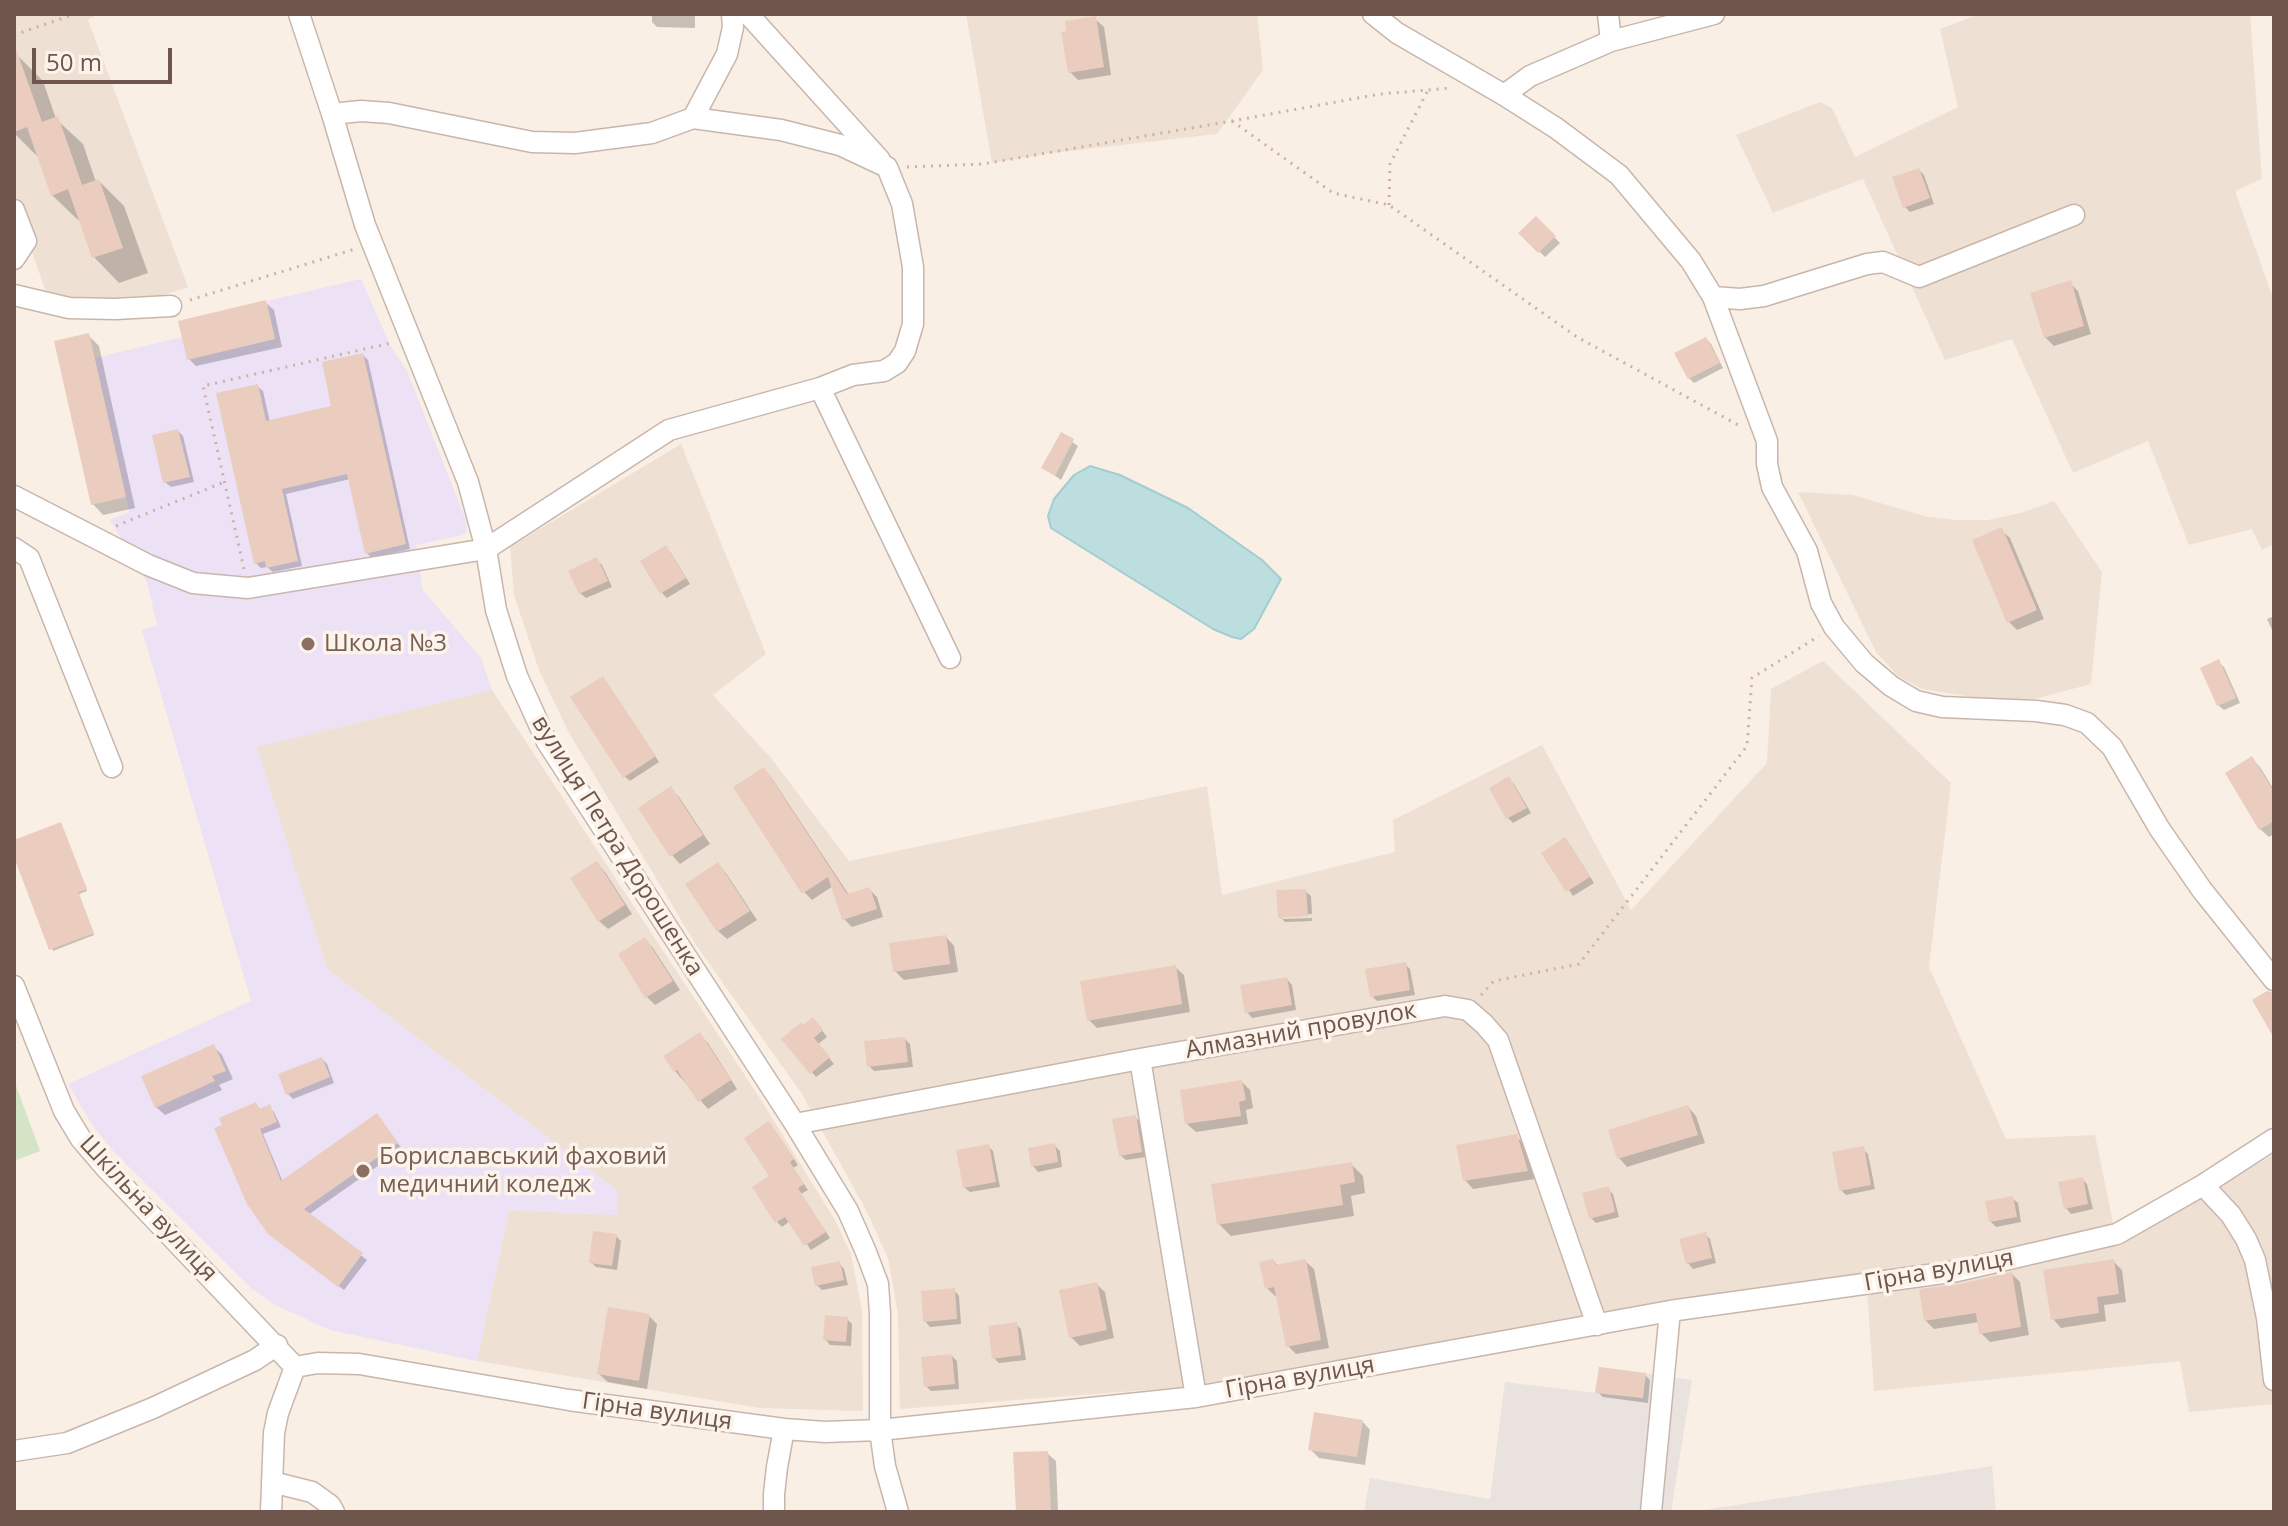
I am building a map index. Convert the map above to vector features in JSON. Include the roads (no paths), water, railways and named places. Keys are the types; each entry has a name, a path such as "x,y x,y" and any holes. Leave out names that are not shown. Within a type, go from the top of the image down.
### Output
{"street":[{"name":"вулиця Петра Дорошенка","path":"299,14 365,225 468,482 486,549 496,610 508,650 547,742 795,1124 848,1211 878,1284 880,1430 885,1466 898,1512"},
{"path":"693,118 727,54 733,27 732,14"},
{"path":"14,496 148,565 193,583 248,588 486,549 669,430 820,388 853,375 884,371 897,363 905,351 913,324 913,267 902,204 887,167 748,14"},
{"path":"1373,14 1397,33 1556,128 1619,175 1691,261 1713,297 1767,441 1767,464 1772,487 1807,551 1821,603 1834,627 1864,663 1891,686 1916,701 1942,707 2036,711 2065,715 2087,723 2112,747 2159,828 2202,890 2274,980"},
{"path":"1608,14 1611,41"},
{"path":"1495,90 1611,41 1714,14"},
{"path":"332,114 361,111 389,113 532,142 575,143 652,133 693,118 781,130 840,145 887,167"},
{"path":"14,210 26,241 14,259"},
{"path":"1713,297 1740,299 1764,296 1867,264 1883,262 1919,277 2074,215"},
{"path":"14,295 69,308 171,306"},
{"path":"820,388 950,658"},
{"path":"14,548 29,558 112,767"},
{"name":"Шкільна вулиця","path":"14,986 64,1111 81,1139 295,1367"},
{"name":"Алмазний провулок","path":"795,1124 1445,1006 1468,1010 1498,1040 1597,1325"},
{"path":"1140,1059 1196,1397"},
{"name":"Гірна вулиця","path":"295,1367 318,1363 359,1364 569,1400 825,1432 880,1430 1196,1397 1670,1311 1957,1271 2117,1234 2203,1185 2274,1139"},
{"path":"2203,1185 2231,1215 2255,1260 2267,1318 2274,1380"},
{"path":"1651,1512 1670,1311"},
{"path":"14,1451 67,1443 153,1408 255,1360 277,1345"},
{"path":"271,1512 274,1433 295,1367"},
{"path":"774,1512 777,1467 784,1429"},
{"path":"272,1482 312,1492 330,1505 334,1512"}],"water":[{"path":"1090,466 1120,475 1188,508 1262,560 1281,579 1254,629 1241,639 1213,629 1051,528 1048,516 1054,499 1074,475"}],"place":[{"name":"Школа №3","path":"308,644"},
{"name":"Бориславський фаховий медичний коледж","path":"363,1171"}]}
